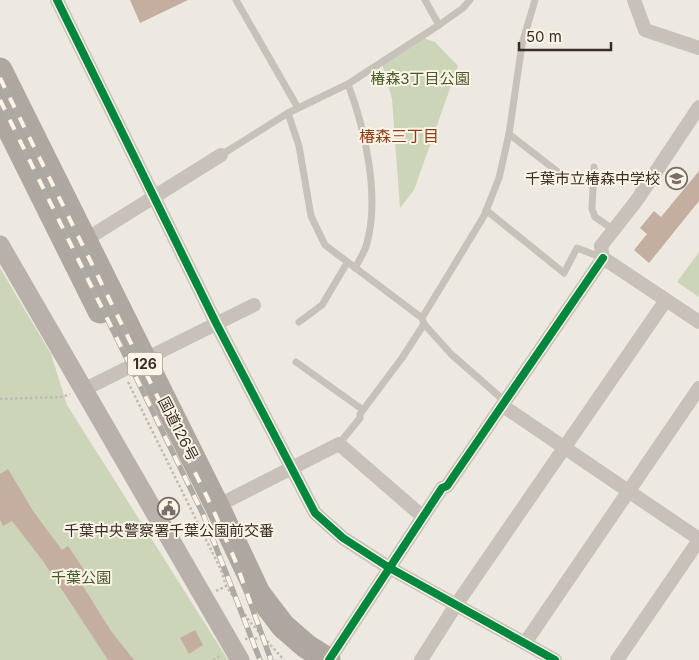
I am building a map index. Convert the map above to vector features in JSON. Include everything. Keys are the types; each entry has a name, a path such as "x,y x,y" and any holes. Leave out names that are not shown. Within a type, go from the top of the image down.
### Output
{"highway":[{"name":"国道126号","path":"0,70 85,240 132,369 217,506 258,593 283,626 300,656"},
{"name":"国道126号","path":"0,110 132,369 246,600 263,623 300,656 329,660"}],"street":[{"path":"57,0 216,323 315,513 342,538 388,567 555,660"},
{"path":"634,0 645,30 699,48"},
{"path":"699,107 637,200 601,246 604,258 699,322"},
{"path":"85,240 221,155"},
{"path":"0,245 240,660"},
{"path":"329,660 422,516 442,488 447,486 604,258"},
{"path":"421,660 456,605 666,300"},
{"path":"85,389 132,369 216,323 254,305"},
{"path":"524,643 699,388"},
{"path":"502,406 699,539 617,660"},
{"path":"217,506 339,444 422,516"}],"lane":[{"path":"236,0 298,108"},
{"path":"425,0 439,25"},
{"path":"221,155 288,113 348,84 464,8 470,0"},
{"path":"339,444 360,418 363,410 402,358 486,210 499,178 509,134 522,44 534,0"},
{"path":"348,84 360,116 373,201 367,244 355,268"},
{"path":"288,113 299,146 311,216 325,245 423,321 451,354 500,397 502,406"},
{"path":"509,134 558,172"},
{"path":"594,167 592,209 595,217 614,231"},
{"path":"486,210 564,273 577,248 604,258"},
{"path":"299,322 322,305 348,263"},
{"path":"296,362 363,410"}],"path":[{"path":"132,369 221,570 226,586 250,622 266,638 300,656"},
{"path":"0,399 62,397 85,389"},
{"path":"213,592 226,586"},
{"path":"239,640 266,638"}],"green space":[{"name":"椿森3丁目公園","path":"423,38 435,42 458,66 414,190 400,208 392,99 382,64"},
{"path":"699,252 699,297 677,282"},
{"name":"千葉公園","path":"0,268 51,354 67,405 228,660 0,660"}],"building":[{"path":"130,0 188,0 140,23"},
{"path":"699,171 699,201 649,263 634,250 647,234 640,228 654,211 661,217"},
{"path":"8,469 33,511 62,550 68,546 91,580 83,586 111,631 134,660 108,660 43,561 12,521 3,526 0,520 0,474"},
{"path":"195,630 203,645 189,654 180,638"}],"railway":[{"path":"0,78 212,507 235,560 271,660"},
{"path":"0,100 203,514 260,660"}],"cycle path":[{"path":"57,0 216,323 315,513 343,538 388,567 555,660"},
{"path":"329,660 442,488 447,486 603,258"}],"place":[{"name":"千葉市立椿森中学校","path":"676,179"},
{"name":"千葉中央警察署千葉公園前交番","path":"169,508"}],"district":[{"name":"椿森三丁目","path":"399,136"}]}
